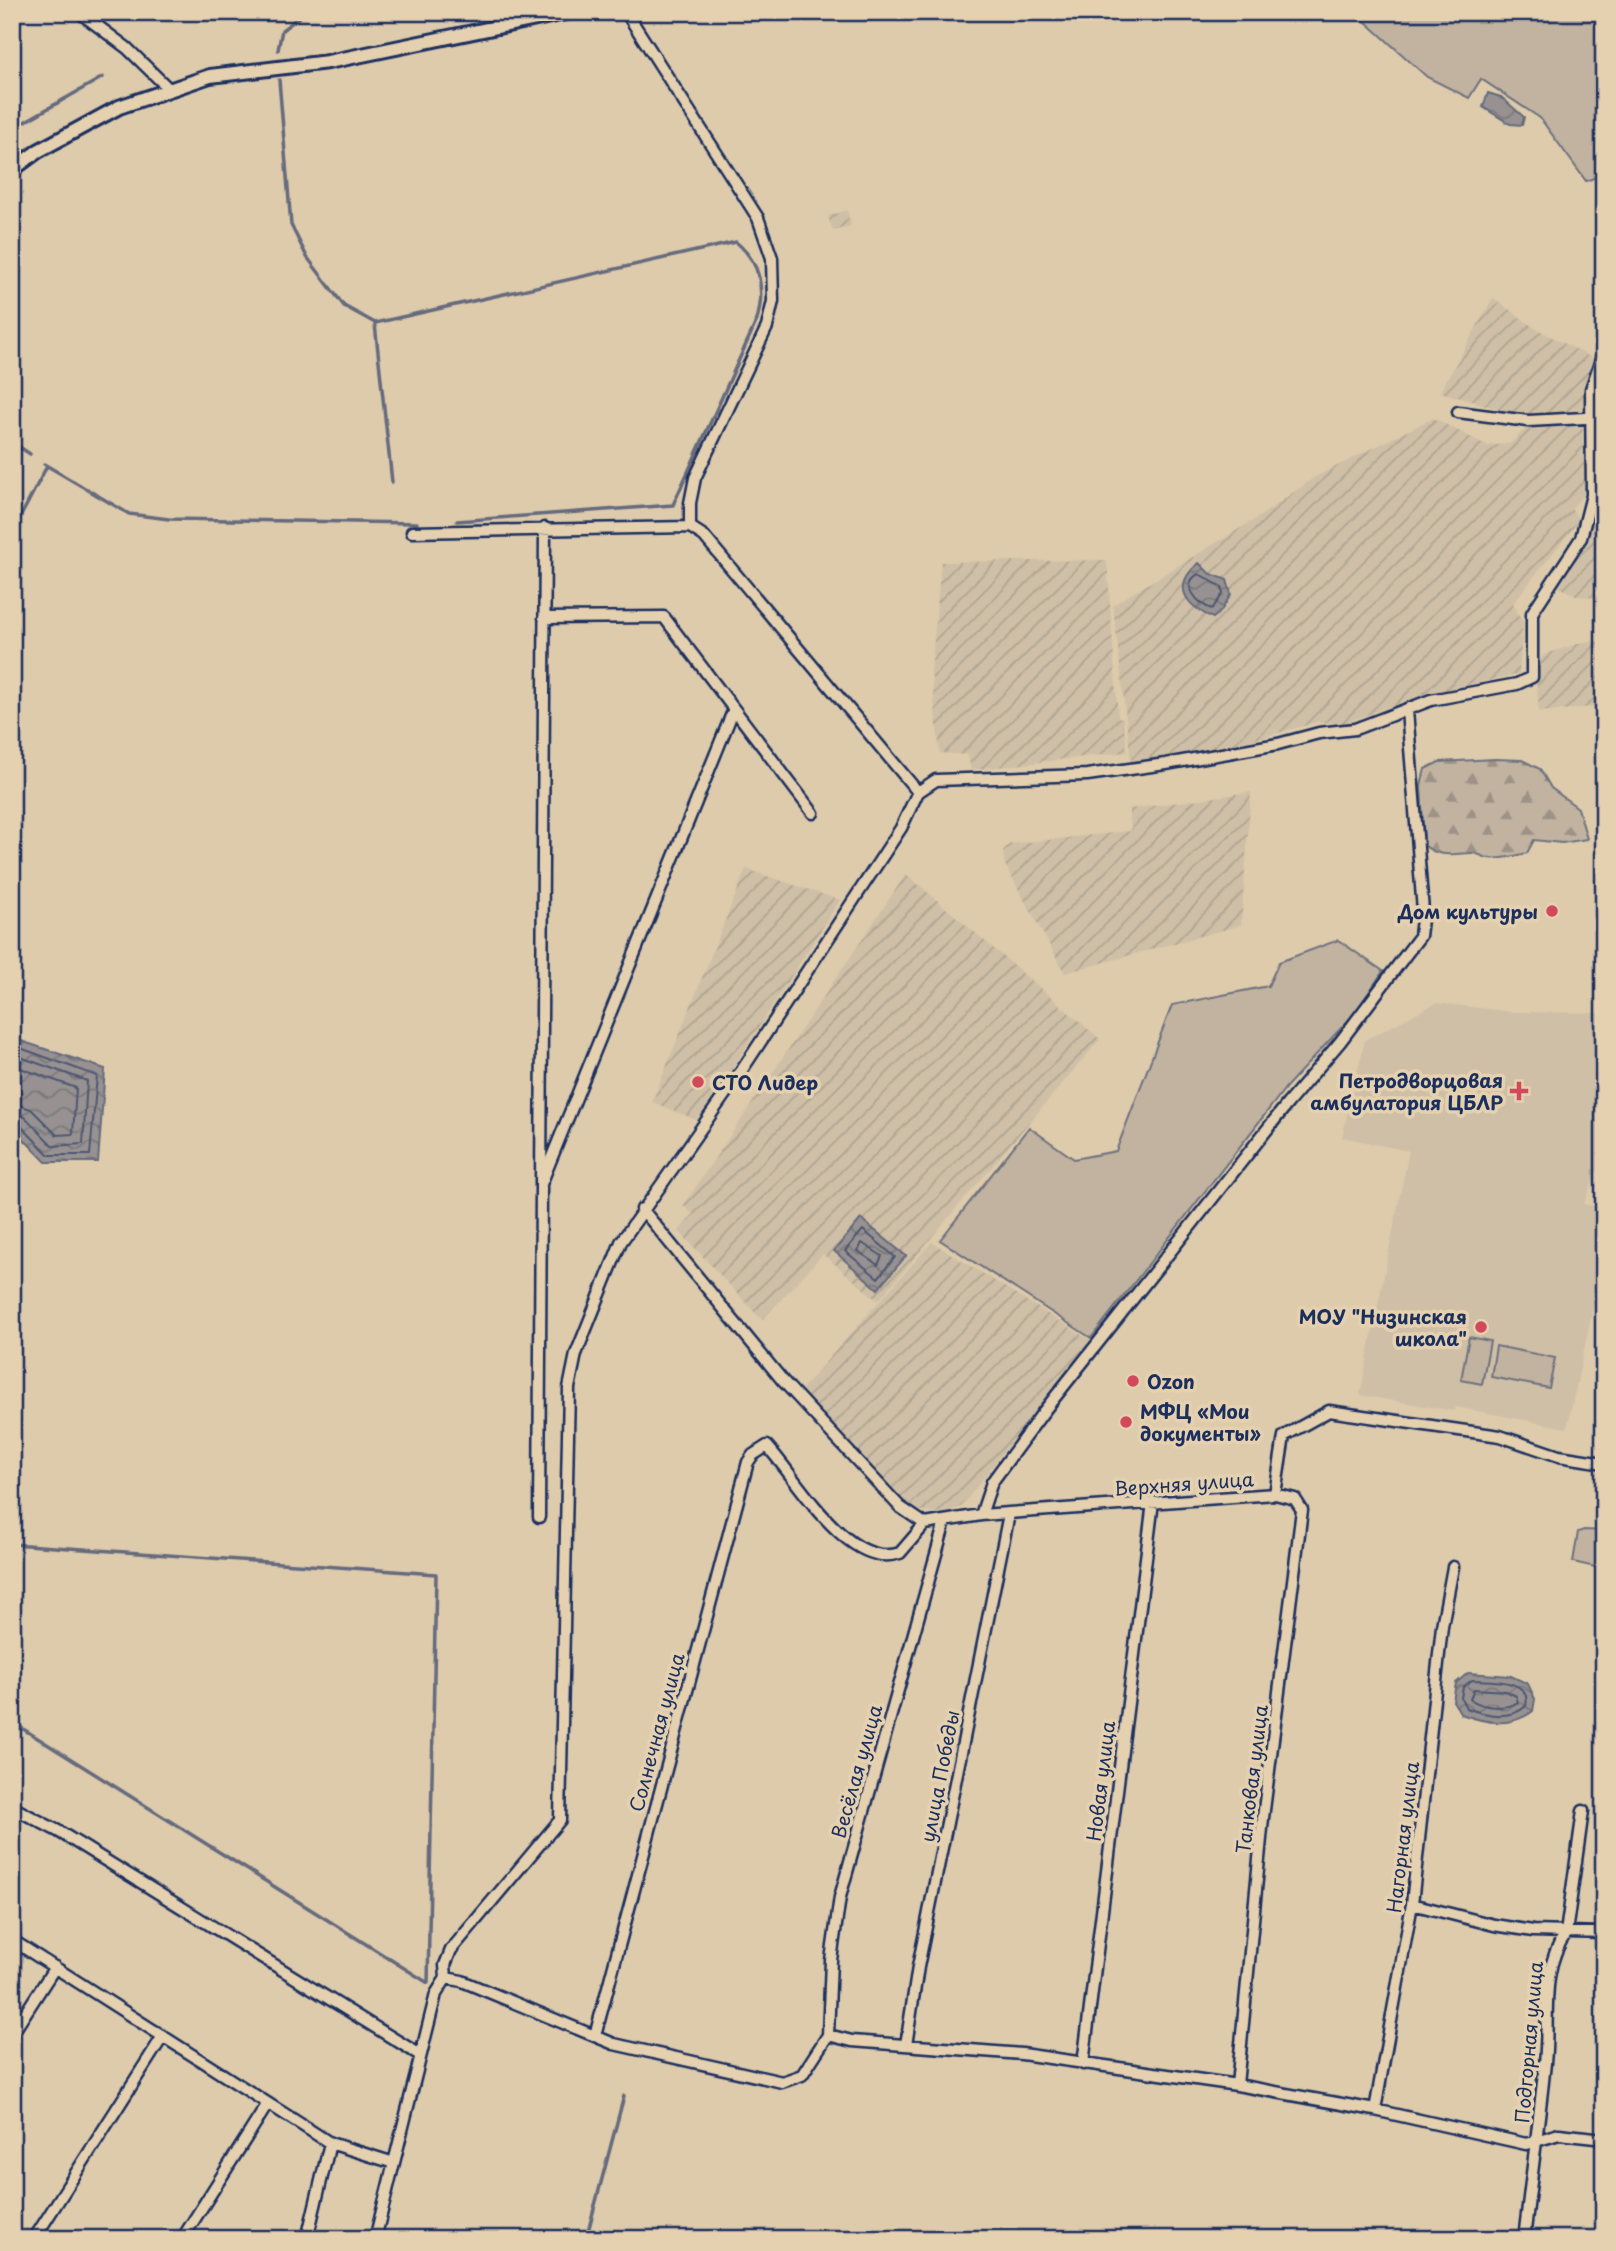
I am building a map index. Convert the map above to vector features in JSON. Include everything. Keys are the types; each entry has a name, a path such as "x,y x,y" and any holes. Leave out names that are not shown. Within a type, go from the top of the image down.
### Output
{"street":[{"path":"79,12 127,48 168,88"},
{"path":"12,170 38,151 119,107 168,88 239,70 328,62 570,12"},
{"path":"626,12 758,218 772,258 773,301 766,327 695,478 690,503 691,527"},
{"path":"375,2239 436,1994 446,1978 445,1965 451,1951 560,1820 563,1803 569,1388 576,1354 616,1254 642,1209 675,1169 747,1063 901,828 918,792 936,780 1087,775 1177,762 1278,744 1319,733 1355,729 1431,700 1517,684 1532,677 1532,614 1581,538 1592,495 1588,420 1591,389 1604,352"},
{"path":"1458,412 1528,421 1588,420 1604,417"},
{"path":"412,532 691,527 704,537 918,792"},
{"path":"539,1517 545,528"},
{"path":"544,618 664,617 813,813"},
{"path":"981,1516 992,1482 1044,1411 1279,1113 1340,1042 1420,936 1423,911 1407,710"},
{"path":"539,1188 733,711"},
{"path":"642,1209 783,1381 900,1507 925,1524"},
{"name":"Верхняя улица","path":"925,1524 981,1516 1275,1494 1284,1436 1329,1411 1500,1436 1559,1456 1604,1463"},
{"name":"Солнечная улица","path":"595,2036 748,1462 753,1455 767,1446 830,1525 864,1549 885,1556 900,1553 925,1524"},
{"name":"Танковая улица","path":"1237,2085 1263,1818 1302,1510 1295,1499 1275,1494"},
{"name":"Новая улица","path":"1083,2064 1153,1502"},
{"name":"улица Победы","path":"906,2045 918,1967 1009,1514"},
{"name":"Весёлая улица","path":"828,2035 831,1961 839,1898 945,1522"},
{"name":"Нагорная улица","path":"1375,2110 1412,1904 1442,1626 1453,1567"},
{"path":"12,1807 58,1831 420,2055"},
{"name":"Подгорная улица","path":"1524,2239 1546,2058 1548,1972 1554,1949 1566,1933 1583,1811"},
{"path":"1412,1904 1494,1925 1566,1933 1604,1933"},
{"path":"12,1940 330,2143 394,2162"},
{"path":"12,2034 55,1967"},
{"path":"446,1978 462,1981 614,2044 782,2082 802,2075 828,2035 852,2041 1022,2054 1237,2085 1375,2110 1526,2144 1559,2134 1604,2139"},
{"path":"34,2239 163,2036"},
{"path":"182,2239 267,2105"},
{"path":"307,2239 330,2143"}],"shaded area":[{"path":"847,210 851,226 833,231 828,216"},
{"path":"1493,298 1535,328 1596,360 1580,415 1524,416 1440,392"},
{"path":"1433,418 1488,446 1511,443 1526,428 1583,426 1586,492 1571,509 1580,519 1513,603 1523,623 1519,674 1425,694 1342,724 1318,722 1230,746 1131,762 1113,605 1259,517 1315,477"},
{"path":"1604,501 1604,599 1578,596 1557,586 1582,547"},
{"path":"1107,560 1118,717 1123,718 1127,752 971,770 968,755 940,753 931,672 941,562"},
{"path":"1604,641 1604,706 1539,712 1535,663 1546,654 1583,642"},
{"path":"1251,792 1241,925 1065,973 1005,865 1003,850 1010,844 1131,831 1129,809"},
{"path":"746,869 840,900 699,1121 652,1102"},
{"path":"906,874 1100,1039 878,1301 823,1254 762,1320 679,1231 693,1214 683,1206"},
{"path":"1436,1003 1514,1012 1604,1013 1604,1154 1584,1204 1604,1209 1604,1258 1567,1428 1456,1407 1454,1411 1360,1395 1409,1151 1342,1137 1365,1040"},
{"path":"932,1242 1090,1340 961,1507 943,1514 917,1510 903,1504 801,1390"}],"green space":[{"path":"1355,12 1604,12 1604,174 1586,181 1540,118 1481,79 1469,98 1427,77"},
{"path":"1522,760 1540,769 1551,788 1578,808 1587,839 1562,843 1534,840 1527,853 1497,858 1474,853 1441,854 1424,845 1421,785 1425,769 1439,762"},
{"path":"1338,940 1383,971 1356,1012 1287,1086 1091,1338 940,1240 1029,1127 1074,1159 1116,1151 1172,1005 1268,986 1279,962"},
{"path":"1469,1337 1490,1341 1482,1384 1461,1380"},
{"path":"1496,1346 1555,1358 1549,1388 1491,1377"},
{"path":"1604,1531 1604,1569 1573,1562 1578,1532"}],"water":[{"path":"1488,93 1501,97 1524,117 1522,125 1510,124 1483,107"},
{"path":"1199,563 1209,573 1227,580 1231,594 1221,611 1213,618 1195,607 1185,594 1185,579"},
{"path":"12,1038 105,1069 98,1162 46,1162 12,1127"},
{"path":"861,1219 906,1256 878,1289 834,1251"},
{"path":"1468,1673 1511,1676 1528,1684 1535,1699 1533,1711 1507,1722 1480,1720 1461,1714 1453,1701 1456,1683"}],"waterway":[{"path":"278,50 282,30 306,12"},
{"path":"12,129 103,77"},
{"path":"279,80 291,225 307,257 344,306 375,323 736,242 756,268 761,298 757,320 673,505 457,521"},
{"path":"375,324 392,482"},
{"path":"12,442 30,454"},
{"path":"44,464 129,514 169,519 417,523"},
{"path":"12,533 47,466"},
{"path":"12,1544 436,1574 428,1983 12,1722"},
{"path":"586,2239 624,2096"}],"place":[{"name":"Дом культуры","path":"1552,911"},
{"name":"СТО Лидер","path":"698,1082"},
{"name":"Петродворцовая амбулатория ЦБЛР","path":"1519,1091"},
{"name":"МОУ \"Низинская школа\"","path":"1481,1327"},
{"name":"Ozon","path":"1133,1381"},
{"name":"МФЦ «Мои документы»","path":"1126,1422"}]}
